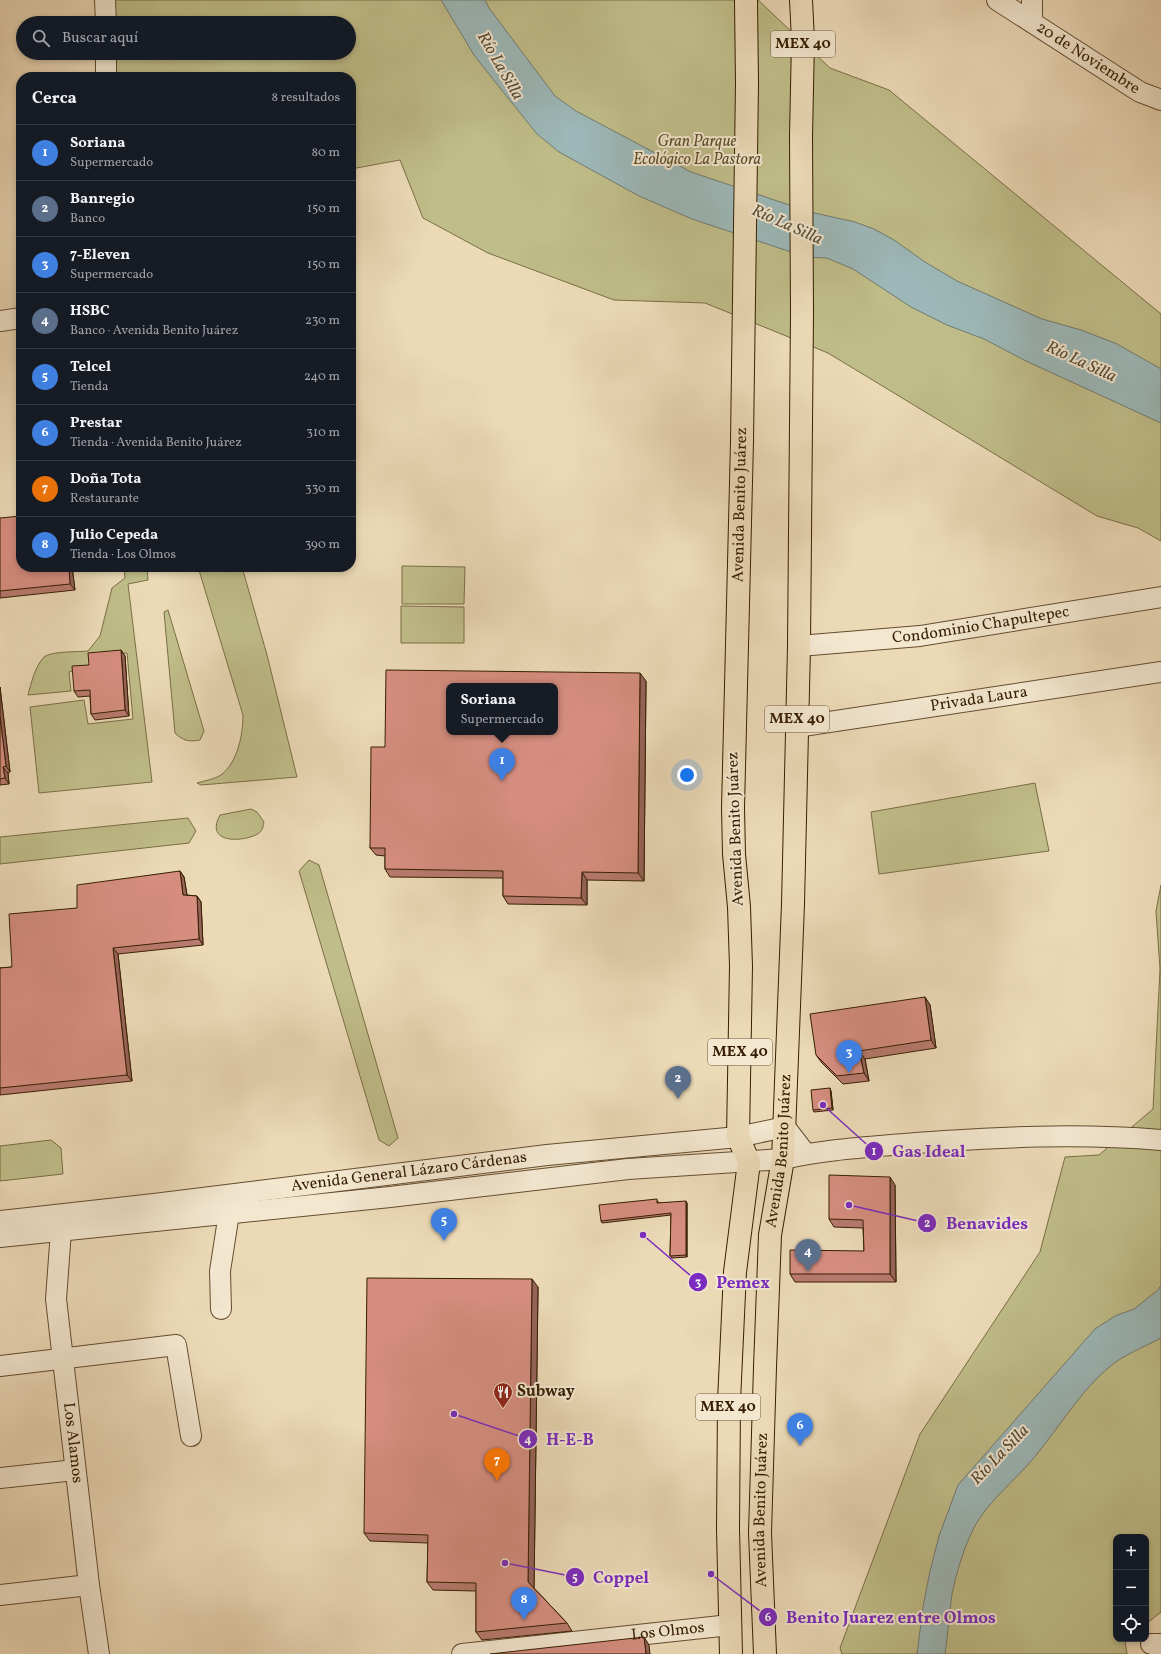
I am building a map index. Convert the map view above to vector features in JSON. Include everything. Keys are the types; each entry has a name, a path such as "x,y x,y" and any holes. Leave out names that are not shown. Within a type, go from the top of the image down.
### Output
{"main road":[{"name":"Avenida Benito Juárez","path":"731,1654 728,1492 730,1370 734,1272 749,1162 738,1137 741,966 734,854 733,801 747,83 746,0"},
{"name":"Avenida Benito Juárez","path":"765,1654 760,1533 765,1367 770,1235 784,1159 799,646 803,40 801,0"},
{"path":"730,1625 745,1654"}],"street":[{"path":"105,0 106,16"},
{"name":"20 de Noviembre","path":"997,0 1063,44 1140,92 1161,100"},
{"path":"1032,0 1032,22"},
{"path":"106,60 106,72"},
{"path":"0,321 16,319"},
{"name":"Condominio Chapultepec","path":"799,646 920,636 1161,597"},
{"name":"Privada Laura","path":"796,728 1161,672"},
{"path":"784,1127 805,1154"},
{"name":"Avenida General Lázaro Cárdenas","path":"0,1221 334,1183 546,1155 738,1137 784,1127"},
{"name":"Avenida General Lázaro Cárdenas","path":"0,1237 422,1194 628,1169 784,1159 805,1154 965,1140 1054,1135 1161,1140"},
{"path":"276,1208 264,1209 273,1201 334,1183"},
{"path":"221,1309 220,1271 229,1213"},
{"name":"Los Alamos","path":"61,1230 56,1299 75,1470 99,1654"},
{"path":"0,1366 176,1345 190,1436"},
{"path":"0,1478 75,1470"},
{"path":"0,1595 89,1585"},
{"name":"Los Olmos","path":"462,1654 730,1625"}],"green space":[{"name":"Gran Parque Ecológico La Pastora","path":"105,0 758,0 830,68 889,90 1161,314 1161,541 1138,528 1097,516 828,353 705,303 614,300 488,253 423,218 400,160 356,168 356,72 106,72 106,60 356,60 356,16 106,16"},
{"path":"402,566 465,567 464,604 402,604"},
{"path":"124,572 147,572 148,580 128,584 152,782 39,793 30,707 84,700 88,724 133,719 127,653 89,657 90,668 69,672 71,691 28,695 36,670 44,657 58,653 88,651 100,636 112,588 125,578"},
{"path":"200,572 243,572 267,655 297,777 201,785 197,783 213,779 221,775 232,763 241,739 243,715"},
{"path":"401,606 464,607 464,643 401,643"},
{"path":"168,610 204,731 200,740 186,740 175,733 164,612"},
{"path":"1035,783 1049,851 879,874 871,812"},
{"path":"251,809 257,812 264,822 262,830 256,835 240,839 231,839 223,837 218,833 216,826 220,815"},
{"path":"188,818 196,831 189,843 0,864 0,837"},
{"path":"309,860 319,865 398,1138 389,1146 379,1140 299,871"},
{"path":"1161,885 1161,1612 1149,1622 1149,1534 1113,1534 1113,1642 1125,1642 1127,1654 842,1654 840,1648 920,1434 1040,1252 1065,1157 1099,1155 1153,1109 1160,969 1156,911"},
{"path":"51,1140 61,1148 63,1174 0,1181 0,1146"}],"water":[{"name":"Río La Silla","path":"441,0 485,0 489,8 555,96 576,111 691,172 810,212 855,222 874,229 894,240 925,262 957,281 1042,319 1081,330 1117,344 1161,369 1161,423 1026,361 984,339 947,325 911,307 853,269 827,258 806,257 692,219 639,196 559,152 537,134 474,55"},
{"name":"Río La Silla","path":"1161,1285 1161,1338 1120,1359 1098,1377 1079,1398 1037,1454 983,1513 970,1536 957,1572 952,1594 945,1654 917,1654 923,1607 930,1571 939,1536 958,1485 1095,1329 1115,1316 1134,1309 1158,1290"}],"building":[{"path":"16,516 16,572 69,572 70,584 0,591 0,518"},
{"path":"121,650 125,710 91,714 90,690 74,691 72,666 89,665 88,653"},
{"path":"386,670 640,673 638,873 582,872 581,898 503,896 503,871 385,869 385,848 370,848 371,747 385,747"},
{"path":"0,717 6,766 3,767 5,778 0,779"},
{"path":"180,871 183,895 197,896 199,939 113,948 127,1075 0,1088 0,968 12,967 9,914 77,908 77,885"},
{"path":"925,997 931,1040 859,1051 864,1073 837,1076 816,1055 810,1014"},
{"path":"830,1088 832,1108 813,1110 811,1090"},
{"path":"829,1175 890,1177 890,1274 790,1274 790,1250 864,1251 863,1220 829,1219"},
{"path":"657,1199 657,1203 686,1201 686,1255 670,1256 671,1213 601,1221 599,1205"},
{"path":"367,1278 532,1279 528,1582 567,1623 476,1632 476,1583 427,1582 428,1535 364,1533"},
{"path":"644,1637 646,1654 490,1654"}],"place":[{"name":"Soriana","path":"502,781"},
{"name":"7-Eleven","path":"849,1073"},
{"name":"Banregio","path":"678,1099"},
{"name":"Gas Ideal","path":"823,1105"},
{"name":"Benavides","path":"849,1205"},
{"name":"Pemex","path":"643,1235"},
{"name":"Telcel","path":"444,1241"},
{"name":"HSBC","path":"808,1272"},
{"name":"Subway","path":"503,1409"},
{"name":"H-E-B","path":"454,1414"},
{"name":"Prestar","path":"800,1446"},
{"name":"Doña Tota","path":"497,1481"},
{"name":"Coppel","path":"505,1563"},
{"name":"Benito Juarez entre Olmos","path":"711,1574"},
{"name":"Julio Cepeda","path":"524,1620"}]}
